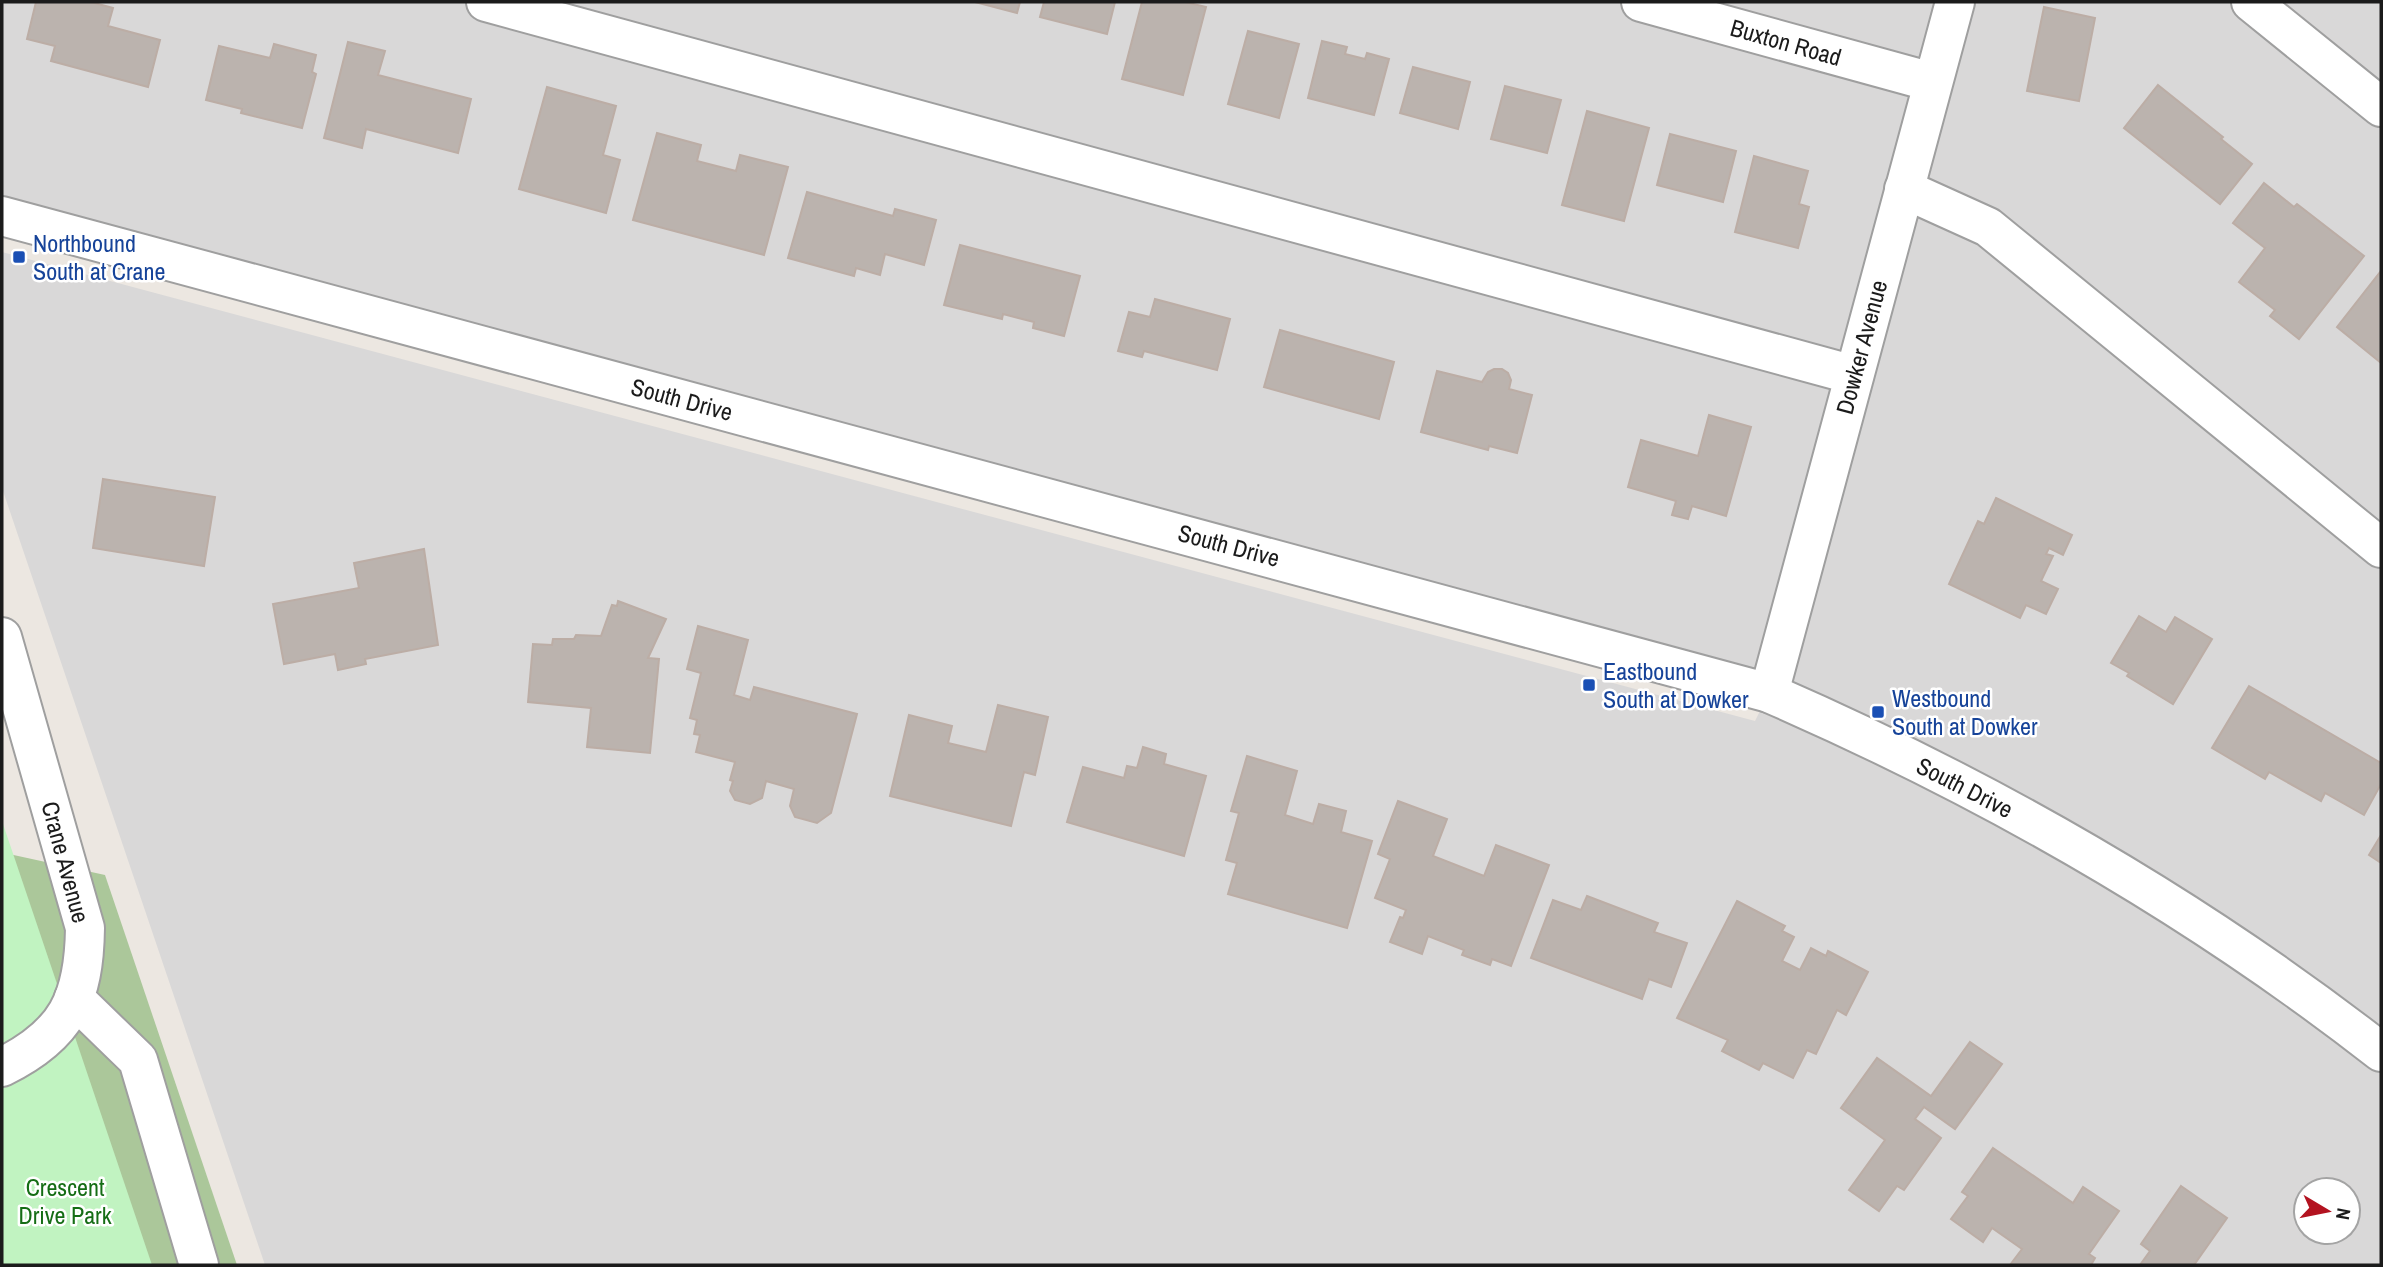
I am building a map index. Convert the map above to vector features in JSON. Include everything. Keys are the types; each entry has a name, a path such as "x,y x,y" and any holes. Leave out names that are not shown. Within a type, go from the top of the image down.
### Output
{"street":[{"path":"486,2 1854,375"},
{"name":"Buxton Road","path":"1641,2 1932,82"},
{"name":"Dowker Avenue","path":"1769,693 1955,2"},
{"path":"2250,2 2381,107"},
{"path":"1904,189 1988,227 2381,548"},
{"name":"South Drive","path":"2,216 1769,693 1930,768 2118,871 2318,1002 2381,1052"},
{"name":"Crane Avenue","path":"2,637 85,928 85,964 74,998 57,1030 32,1051 2,1067"},
{"path":"74,998 138,1060 199,1265"}],"shaded area":[{"path":"2,2 2381,2 2381,1265 265,1265 2,488 2,252 1755,721 1769,693 2,216"}],"green space":[{"name":"Crescent Drive Park","path":"2,821 152,1265 2,1265"},
{"path":"9,854 105,875 237,1265 2,1265 2,1097"}],"building":[{"path":"36,2 91,2 113,8 108,26 160,40 148,87 51,61 55,46 27,39"},
{"path":"975,2 1020,2 1017,13"},
{"path":"1044,2 1115,2 1107,34 1040,17"},
{"path":"1142,2 1185,2 1206,7 1183,95 1122,79"},
{"path":"2044,7 2095,18 2079,101 2027,91"},
{"path":"1248,31 1299,44 1279,118 1228,104"},
{"path":"1322,41 1347,47 1345,54 1365,59 1367,53 1389,59 1374,115 1308,98"},
{"path":"348,42 385,51 378,75 471,99 458,153 366,129 362,148 324,138"},
{"path":"274,44 316,55 312,72 316,74 302,128 241,113 242,109 206,100 219,46 270,58"},
{"path":"1413,67 1470,82 1458,129 1400,113"},
{"path":"2158,85 2252,164 2220,204 2124,128"},
{"path":"1505,86 1561,100 1547,153 1491,139"},
{"path":"547,87 616,106 603,155 620,160 606,213 519,189"},
{"path":"1587,111 1649,128 1624,221 1562,205"},
{"path":"657,133 701,145 697,161 736,171 740,155 788,167 764,255 633,220"},
{"path":"1670,134 1736,151 1723,202 1657,185"},
{"path":"1754,156 1808,171 1799,204 1809,207 1798,248 1735,232"},
{"path":"2264,183 2294,207 2297,204 2364,256 2299,339 2270,316 2275,310 2239,282 2265,248 2233,223"},
{"path":"807,192 893,216 895,209 936,220 924,265 885,254 880,275 856,268 854,276 788,258"},
{"path":"960,245 1080,276 1064,336 1033,328 1034,322 1003,314 1002,319 944,305"},
{"path":"2381,271 2381,363 2337,327"},
{"path":"1155,299 1230,319 1217,370 1144,351 1142,357 1118,351 1129,312 1150,317"},
{"path":"1280,330 1394,362 1379,419 1264,387"},
{"path":"1502,369 1508,373 1511,380 1509,389 1532,395 1517,453 1489,446 1488,450 1421,432 1437,371 1482,382 1488,372"},
{"path":"1709,415 1751,427 1726,516 1692,506 1688,519 1672,515 1676,501 1628,487 1641,440 1698,456"},
{"path":"103,479 215,497 204,566 93,548"},
{"path":"1996,498 2072,535 2063,555 2049,548 2046,554 2053,556 2041,581 2058,589 2046,614 2026,605 2020,618 1949,584 1978,521 1984,524"},
{"path":"424,549 438,645 365,659 366,664 338,670 335,654 284,664 273,604 359,588 354,563"},
{"path":"618,601 666,619 648,658 659,659 650,753 587,747 591,708 528,702 533,644 552,645 553,639 574,639 576,635 601,636 612,605 617,606"},
{"path":"2139,616 2166,632 2175,617 2212,639 2173,704 2111,663"},
{"path":"698,626 748,640 734,695 750,700 754,687 857,714 831,813 817,823 795,817 790,806 794,789 766,781 762,798 750,804 735,800 730,791 733,781 730,780 735,762 696,752 700,735 694,734 697,720 690,718 701,673 687,669"},
{"path":"2249,686 2381,763 2381,784 2364,815 2325,793 2321,801 2269,772 2265,779 2212,748"},
{"path":"998,705 1048,717 1035,775 1024,772 1011,826 890,796 909,715 952,726 948,743 986,752"},
{"path":"1143,747 1166,754 1164,764 1206,776 1184,856 1067,822 1083,767 1124,778 1127,766 1137,768"},
{"path":"1247,756 1297,771 1285,815 1313,824 1319,804 1346,811 1341,832 1372,841 1347,928 1228,894 1237,863 1226,860 1239,813 1231,811"},
{"path":"1398,801 1447,819 1433,856 1484,876 1496,845 1549,865 1511,966 1492,959 1490,965 1462,955 1464,950 1428,936 1422,954 1390,942 1400,917 1403,918 1406,910 1375,898 1390,859 1378,854"},
{"path":"2381,835 2381,863 2369,855"},
{"path":"1587,896 1658,923 1654,932 1687,943 1671,987 1649,979 1642,999 1531,958 1553,900 1581,910"},
{"path":"1737,901 1785,926 1782,931 1794,937 1782,961 1800,970 1811,948 1826,956 1828,951 1868,972 1846,1015 1837,1010 1816,1054 1807,1050 1793,1078 1763,1063 1759,1070 1722,1051 1728,1040 1677,1018"},
{"path":"1970,1042 2002,1064 1955,1129 1924,1107 1915,1119 1941,1138 1904,1190 1897,1186 1879,1211 1849,1190 1885,1140 1841,1108 1877,1058 1931,1096"},
{"path":"1993,1148 2073,1203 2083,1187 2119,1211 2089,1254 2095,1258 2091,1265 2010,1265 2022,1249 1992,1228 1983,1242 1951,1219 1968,1196 1962,1192"},
{"path":"2181,1186 2227,1218 2194,1265 2140,1265 2150,1251 2141,1244"}],"place":[{"name":"Northbound South at Crane","path":"19,257"},
{"name":"Eastbound South at Dowker","path":"1589,685"},
{"name":"Westbound South at Dowker","path":"1878,712"}]}
